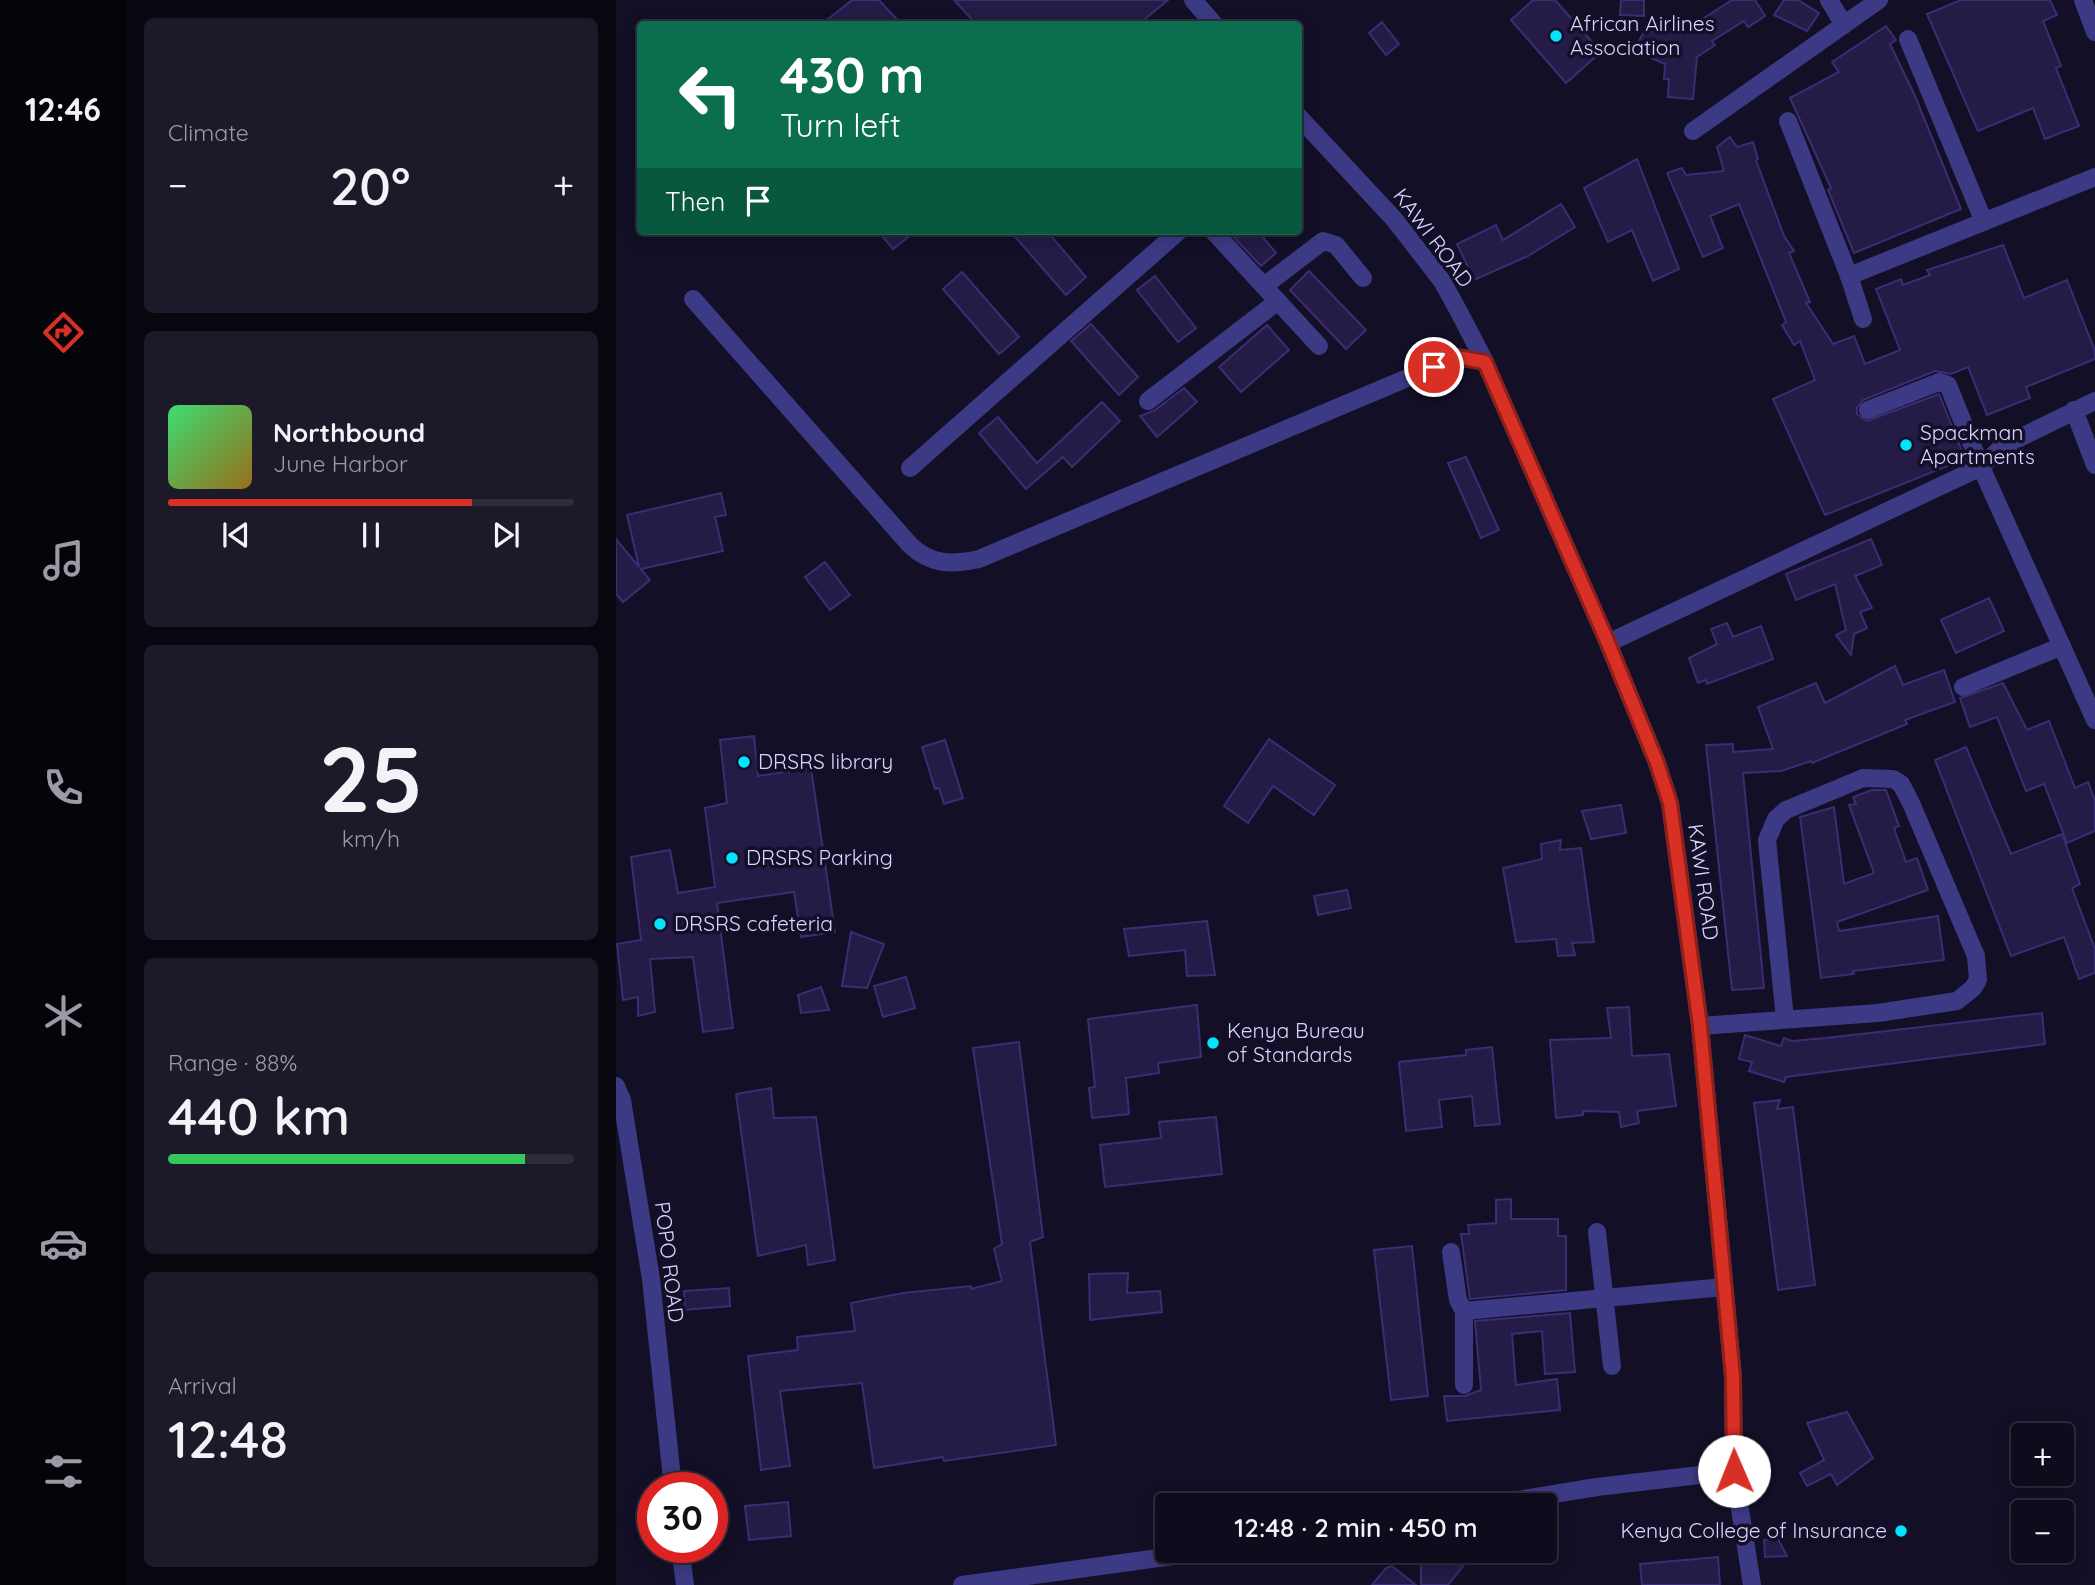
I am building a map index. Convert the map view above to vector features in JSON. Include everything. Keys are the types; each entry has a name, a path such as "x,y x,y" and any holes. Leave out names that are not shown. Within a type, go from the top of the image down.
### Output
{"street":[{"path":"1193,0 1211,21"},
{"path":"1829,0 1844,25"},
{"path":"1693,131 1879,0"},
{"path":"2083,0 2095,32"},
{"path":"1908,39 1984,222"},
{"name":"KAWI ROAD","path":"1302,120 1394,219 1442,281 1485,362 1608,643 1657,763 1670,803 1700,1026 1733,1377 1734,1471 1752,1585"},
{"path":"1787,121 1849,276 1863,319"},
{"path":"1849,276 2095,177"},
{"path":"910,468 1174,235"},
{"path":"1217,235 1319,345"},
{"path":"1264,286 1323,241 1336,245 1363,278"},
{"path":"693,299 910,545 922,556 949,564 979,559 1457,357 1485,362"},
{"path":"1148,401 1278,301"},
{"path":"1868,410 1939,382 1948,385 1981,467 2093,710"},
{"path":"1608,643 1981,467 2003,446 2095,401"},
{"path":"2074,410 2095,465"},
{"path":"1963,687 2062,646"},
{"path":"1700,1026 1878,1013 1941,1004 1957,1001 1978,980 1976,957 1965,926 1911,803 1901,785 1893,779 1863,778 1786,810 1770,828 1768,840 1785,1019"},
{"name":"POPO ROAD","path":"616,1086 622,1100 651,1279 671,1472"},
{"path":"1597,1232 1612,1366"},
{"path":"1451,1252 1458,1300 1464,1311 1464,1385"},
{"path":"1464,1311 1724,1287"},
{"path":"1556,1493 1734,1471"},
{"path":"962,1585 1155,1559"},
{"path":"682,1563 685,1585"}],"building":[{"path":"852,0 879,0 898,21 826,21"},
{"path":"954,0 1168,0 1143,21 973,21"},
{"name":"African Airlines Association","path":"1533,0 1555,0 1601,52 1566,83 1511,20"},
{"path":"1621,0 1644,0 1644,16 1620,15"},
{"path":"1732,0 1755,0 1765,16 1748,27 1744,21 1712,41 1715,45 1697,57 1693,99 1668,97 1669,79 1664,79 1665,64 1649,57 1651,52 1639,41 1650,20 1679,34"},
{"path":"1784,0 1798,0 1819,13 1807,31 1774,15"},
{"path":"1961,0 2050,0 2057,15 2043,21 2061,66 2056,68 2079,126 2045,139 2033,108 1978,131 1927,14"},
{"path":"1382,22 1399,44 1386,55 1369,33"},
{"path":"1886,26 1896,40 1890,44 1915,96 1961,209 1854,253 1828,190 1831,188 1790,98 1839,72 1832,62"},
{"path":"1730,137 1737,147 1753,142 1758,159 1756,160 1784,236 1794,251 1789,253 1810,302 1806,303 1833,344 1854,336 1865,364 1900,350 1876,289 1901,279 1903,285 1930,275 1927,270 2003,245 2024,298 2067,280 2095,351 2095,359 2026,387 2030,398 1987,415 1968,367 1951,374 1935,371 1863,400 1857,408 1857,414 1867,421 1939,394 1965,459 1825,515 1773,399 1815,380 1800,341 1794,345 1782,325 1786,322 1739,204 1710,216 1723,248 1703,257 1667,173 1682,168 1686,175 1724,171 1717,147"},
{"path":"1637,159 1679,269 1653,281 1632,230 1608,242 1584,188"},
{"path":"1561,204 1575,227 1528,256 1474,280 1457,244 1496,225 1503,240"},
{"path":"881,235 911,235 893,249"},
{"path":"1014,235 1050,235 1086,277 1066,295"},
{"path":"1232,235 1261,235 1276,253 1261,266"},
{"path":"1309,271 1366,330 1346,349 1290,290"},
{"path":"962,272 1019,337 999,354 943,289"},
{"path":"1155,276 1196,328 1178,342 1137,290"},
{"path":"1091,324 1138,377 1119,395 1071,341"},
{"path":"1267,325 1289,350 1241,392 1219,367"},
{"path":"1184,388 1197,402 1157,437 1140,416 1155,410"},
{"path":"1102,402 1120,421 1072,467 1063,457 1026,489 979,433 998,417 1037,463"},
{"path":"1466,457 1499,530 1481,538 1448,463"},
{"path":"721,493 726,515 715,517 723,551 641,569 650,580 623,602 616,594 616,539 639,567 627,515"},
{"path":"1871,539 1882,565 1855,576 1872,608 1860,612 1867,628 1854,634 1851,655 1836,635 1846,630 1835,584 1796,600 1786,574"},
{"path":"825,562 850,595 830,610 805,577"},
{"path":"1989,598 2004,631 1956,653 1941,620"},
{"path":"1727,623 1733,637 1761,626 1773,659 1707,684 1706,680 1698,683 1689,658 1717,644 1711,629"},
{"path":"1895,666 1903,685 1944,670 1955,702 1905,720 1907,724 1812,763 1811,761 1781,771 1743,773 1764,988 1732,990 1706,745 1733,744 1733,752 1773,749 1758,707 1816,683 1825,703"},
{"path":"2003,683 2027,730 2049,721 2075,788 2088,782 2095,801 2095,831 2067,843 2044,784 2026,791 1997,717 1970,727 1960,698"},
{"path":"754,736 758,776 811,768 835,932 801,937 794,892 717,903 733,1028 703,1032 693,957 650,959 655,1012 638,1016 638,997 623,1000 617,944 641,940 631,857 670,850 678,893 715,887 705,808 727,803 720,740"},
{"path":"1269,739 1335,785 1314,815 1273,786 1248,823 1224,806"},
{"path":"945,740 963,798 944,804 939,788 935,789 922,747"},
{"path":"1966,747 2011,854 2062,834 2080,884 2072,888 2095,949 2095,973 2079,979 2064,937 2011,956 1935,760"},
{"path":"1872,790 1886,790 1899,826 1894,828 1906,862 1917,858 1928,890 1837,922 1839,931 1938,916 1944,960 1853,971 1854,974 1821,978 1800,817 1834,807 1844,884 1874,873 1849,805 1856,804 1853,797"},
{"path":"1621,805 1626,833 1591,839 1582,811"},
{"path":"1561,840 1560,850 1581,848 1594,942 1572,943 1575,955 1558,956 1556,939 1516,942 1503,868 1542,859 1541,844"},
{"path":"1347,890 1351,908 1318,915 1314,896"},
{"path":"1207,921 1215,975 1187,976 1185,950 1129,956 1124,929"},
{"path":"851,932 884,944 867,988 842,986"},
{"path":"906,977 915,1008 883,1017 874,986"},
{"path":"821,987 829,1010 801,1013 798,995"},
{"path":"1197,1005 1201,1057 1158,1063 1159,1073 1126,1078 1129,1114 1092,1118 1089,1088 1095,1087 1088,1019"},
{"path":"1629,1007 1632,1056 1669,1054 1676,1106 1637,1111 1639,1123 1621,1127 1619,1112 1583,1111 1583,1115 1556,1118 1550,1040 1611,1038 1607,1008"},
{"path":"2042,1013 2045,1044 1786,1077 1784,1082 1749,1071 1752,1062 1739,1059 1745,1035 1781,1046 1784,1038 1792,1041 1826,1038"},
{"path":"1019,1042 1043,1237 1030,1242 1056,1445 944,1461 943,1457 874,1468 862,1383 780,1391 790,1466 761,1470 748,1356 798,1350 797,1337 855,1331 851,1303 903,1293 971,1286 971,1289 1002,1281 994,1249 1002,1244 973,1048"},
{"path":"1492,1047 1500,1124 1475,1126 1472,1096 1439,1100 1442,1127 1406,1131 1399,1062 1466,1055 1466,1050"},
{"path":"771,1088 774,1118 816,1117 835,1260 808,1265 806,1245 758,1256 736,1094"},
{"path":"1780,1100 1777,1109 1793,1107 1815,1285 1778,1290 1754,1103"},
{"path":"1216,1117 1222,1174 1105,1187 1100,1145 1161,1138 1159,1122"},
{"path":"1511,1199 1511,1219 1558,1219 1558,1236 1566,1236 1566,1290 1470,1299 1461,1234 1469,1234 1468,1225 1496,1223 1496,1200"},
{"path":"1412,1246 1428,1396 1391,1400 1374,1250"},
{"path":"1128,1273 1127,1293 1160,1291 1162,1312 1090,1320 1089,1274"},
{"path":"729,1288 730,1306 685,1310 684,1291"},
{"path":"1570,1313 1575,1372 1545,1374 1542,1331 1512,1334 1516,1385 1557,1379 1560,1410 1447,1421 1444,1396 1465,1396 1481,1390 1475,1321"},
{"path":"1847,1412 1873,1458 1837,1485 1831,1474 1807,1486 1800,1473 1824,1460 1807,1423"},
{"path":"788,1502 791,1536 749,1540 745,1506"},
{"path":"1778,1539 1787,1556 1765,1557 1764,1540"},
{"path":"1718,1557 1720,1585 1642,1585 1640,1564"},
{"path":"1421,1563 1465,1563 1448,1585 1421,1585"},
{"path":"1392,1566 1416,1585 1372,1585 1386,1568"}],"place":[{"name":"African Airlines Association","path":"1556,36"},
{"name":"Spackman Apartments","path":"1906,445"},
{"name":"DRSRS library","path":"744,762"},
{"name":"DRSRS Parking","path":"732,858"},
{"name":"DRSRS cafeteria","path":"660,924"},
{"name":"Kenya Bureau of Standards","path":"1213,1043"},
{"name":"Kenya College of Insurance","path":"1901,1531"}],"route":[{"path":"1434,367 1457,357 1485,362 1608,643 1657,763 1670,803 1700,1026 1733,1377 1734,1471"}]}
